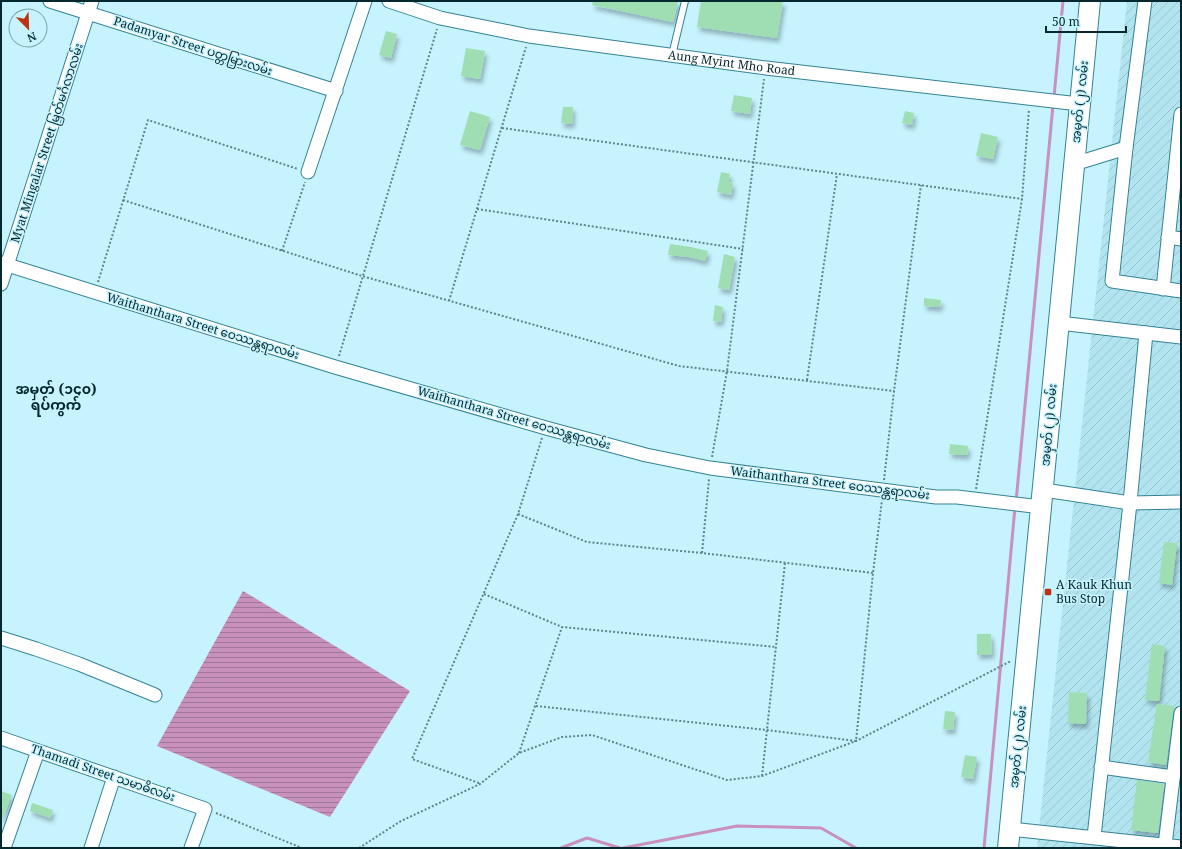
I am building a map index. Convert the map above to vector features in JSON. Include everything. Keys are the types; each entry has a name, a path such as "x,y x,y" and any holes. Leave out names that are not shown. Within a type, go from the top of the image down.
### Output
{"main road":[{"name":"အမှတ် (၂) လမ်း","path":"1008,848 1090,1"}],"street":[{"name":"Padamyar Street ပတ္တမြားလမ်း","path":"50,1 90,7 336,91"},
{"path":"308,172 365,1"},
{"name":"Aung Myint Mho Road","path":"388,1 440,18 530,36 766,68 1079,104"},
{"path":"1145,1 1126,148 1112,281 1181,291"},
{"name":"Myat Mingalar Street မြတ်မင်္ဂလာလမ်း","path":"1,284 4,264 90,7"},
{"path":"1163,289 1175,238 1181,114"},
{"path":"1074,164 1126,148"},
{"name":"Waithanthara Street ဝေဿန္တရာလမ်း","path":"4,264 335,367 546,428 646,455 710,468 936,497 974,499 1042,498 1130,503 1181,502"},
{"path":"1059,323 1181,337"},
{"path":"1094,838 1130,503 1146,333"},
{"path":"1,638 36,648 155,695"},
{"path":"1165,845 1181,713"},
{"name":"Thamadi Street သမာဓိလမ်း","path":"1,738 205,809"},
{"path":"4,841 38,751"},
{"path":"1101,767 1173,777"},
{"path":"91,848 114,777"},
{"path":"191,848 205,809"},
{"path":"1010,828 1181,847"}],"lane":[{"path":"672,55 685,1"}],"path":[{"path":"335,367 440,18"},
{"path":"448,300 530,36"},
{"path":"702,553 710,468 727,371 766,68"},
{"path":"974,499 1022,199 1030,98"},
{"path":"95,292 148,120 308,172 282,251"},
{"path":"502,128 1022,199"},
{"path":"807,381 837,174"},
{"path":"856,742 873,573 894,391 921,185"},
{"path":"123,200 362,276 679,366 894,391"},
{"path":"477,209 743,249"},
{"path":"480,784 412,759 518,514 546,428"},
{"path":"518,514 587,542 702,553 873,573"},
{"path":"762,776 785,562"},
{"path":"484,594 562,627 776,647"},
{"path":"519,753 562,627"},
{"path":"359,848 401,822 480,784 519,753 562,736 592,735 727,780 762,776 856,742 1027,654"},
{"path":"536,706 767,730 856,742"},
{"path":"205,809 302,848"}],"shaded area":[{"path":"1127,1 1181,1 1181,848 1037,848"},
{"path":"243,591 410,691 330,817 157,746"}],"building":[{"path":"593,1 678,1 673,22 592,5"},
{"path":"701,1 783,1 777,38 697,27"},
{"path":"386,31 397,34 391,58 379,55"},
{"path":"466,48 485,51 480,79 461,76"},
{"path":"734,95 752,98 750,114 731,111"},
{"path":"563,107 573,107 572,124 561,123"},
{"path":"470,111 490,117 480,150 460,145"},
{"path":"905,111 914,113 912,125 902,123"},
{"path":"981,133 998,137 993,159 976,156"},
{"path":"721,172 730,174 728,182 733,183 731,195 717,192"},
{"path":"670,244 708,251 705,261 689,257 668,255"},
{"path":"724,254 735,257 729,290 718,288"},
{"path":"924,298 941,300 940,307 924,306"},
{"path":"715,305 723,307 721,322 713,321"},
{"path":"950,444 968,446 967,455 949,454"},
{"path":"1164,542 1177,543 1172,585 1159,583"},
{"path":"977,634 991,634 992,654 977,655"},
{"path":"1152,644 1165,646 1159,701 1145,700"},
{"path":"1069,692 1087,693 1086,724 1068,723"},
{"path":"1157,704 1175,706 1166,765 1148,762"},
{"path":"945,711 955,712 953,730 943,729"},
{"path":"965,755 977,757 973,779 961,777"},
{"path":"1137,780 1164,784 1158,833 1131,830"},
{"path":"1,791 12,795 1,822"},
{"path":"32,803 53,810 50,818 30,811"}],"waterway":[{"path":"1054,97 1063,1"},
{"path":"1016,502 1053,105"},
{"path":"984,848 1015,507"},
{"path":"623,848 737,826 821,828 856,848"},
{"path":"561,848 587,838 620,848"}],"place":[{"name":"A Kauk Khun Bus Stop","path":"1048,592"}],"district":[{"name":"အမှတ် (၁၄၀) ရပ်ကွက်","path":"56,398"}]}
